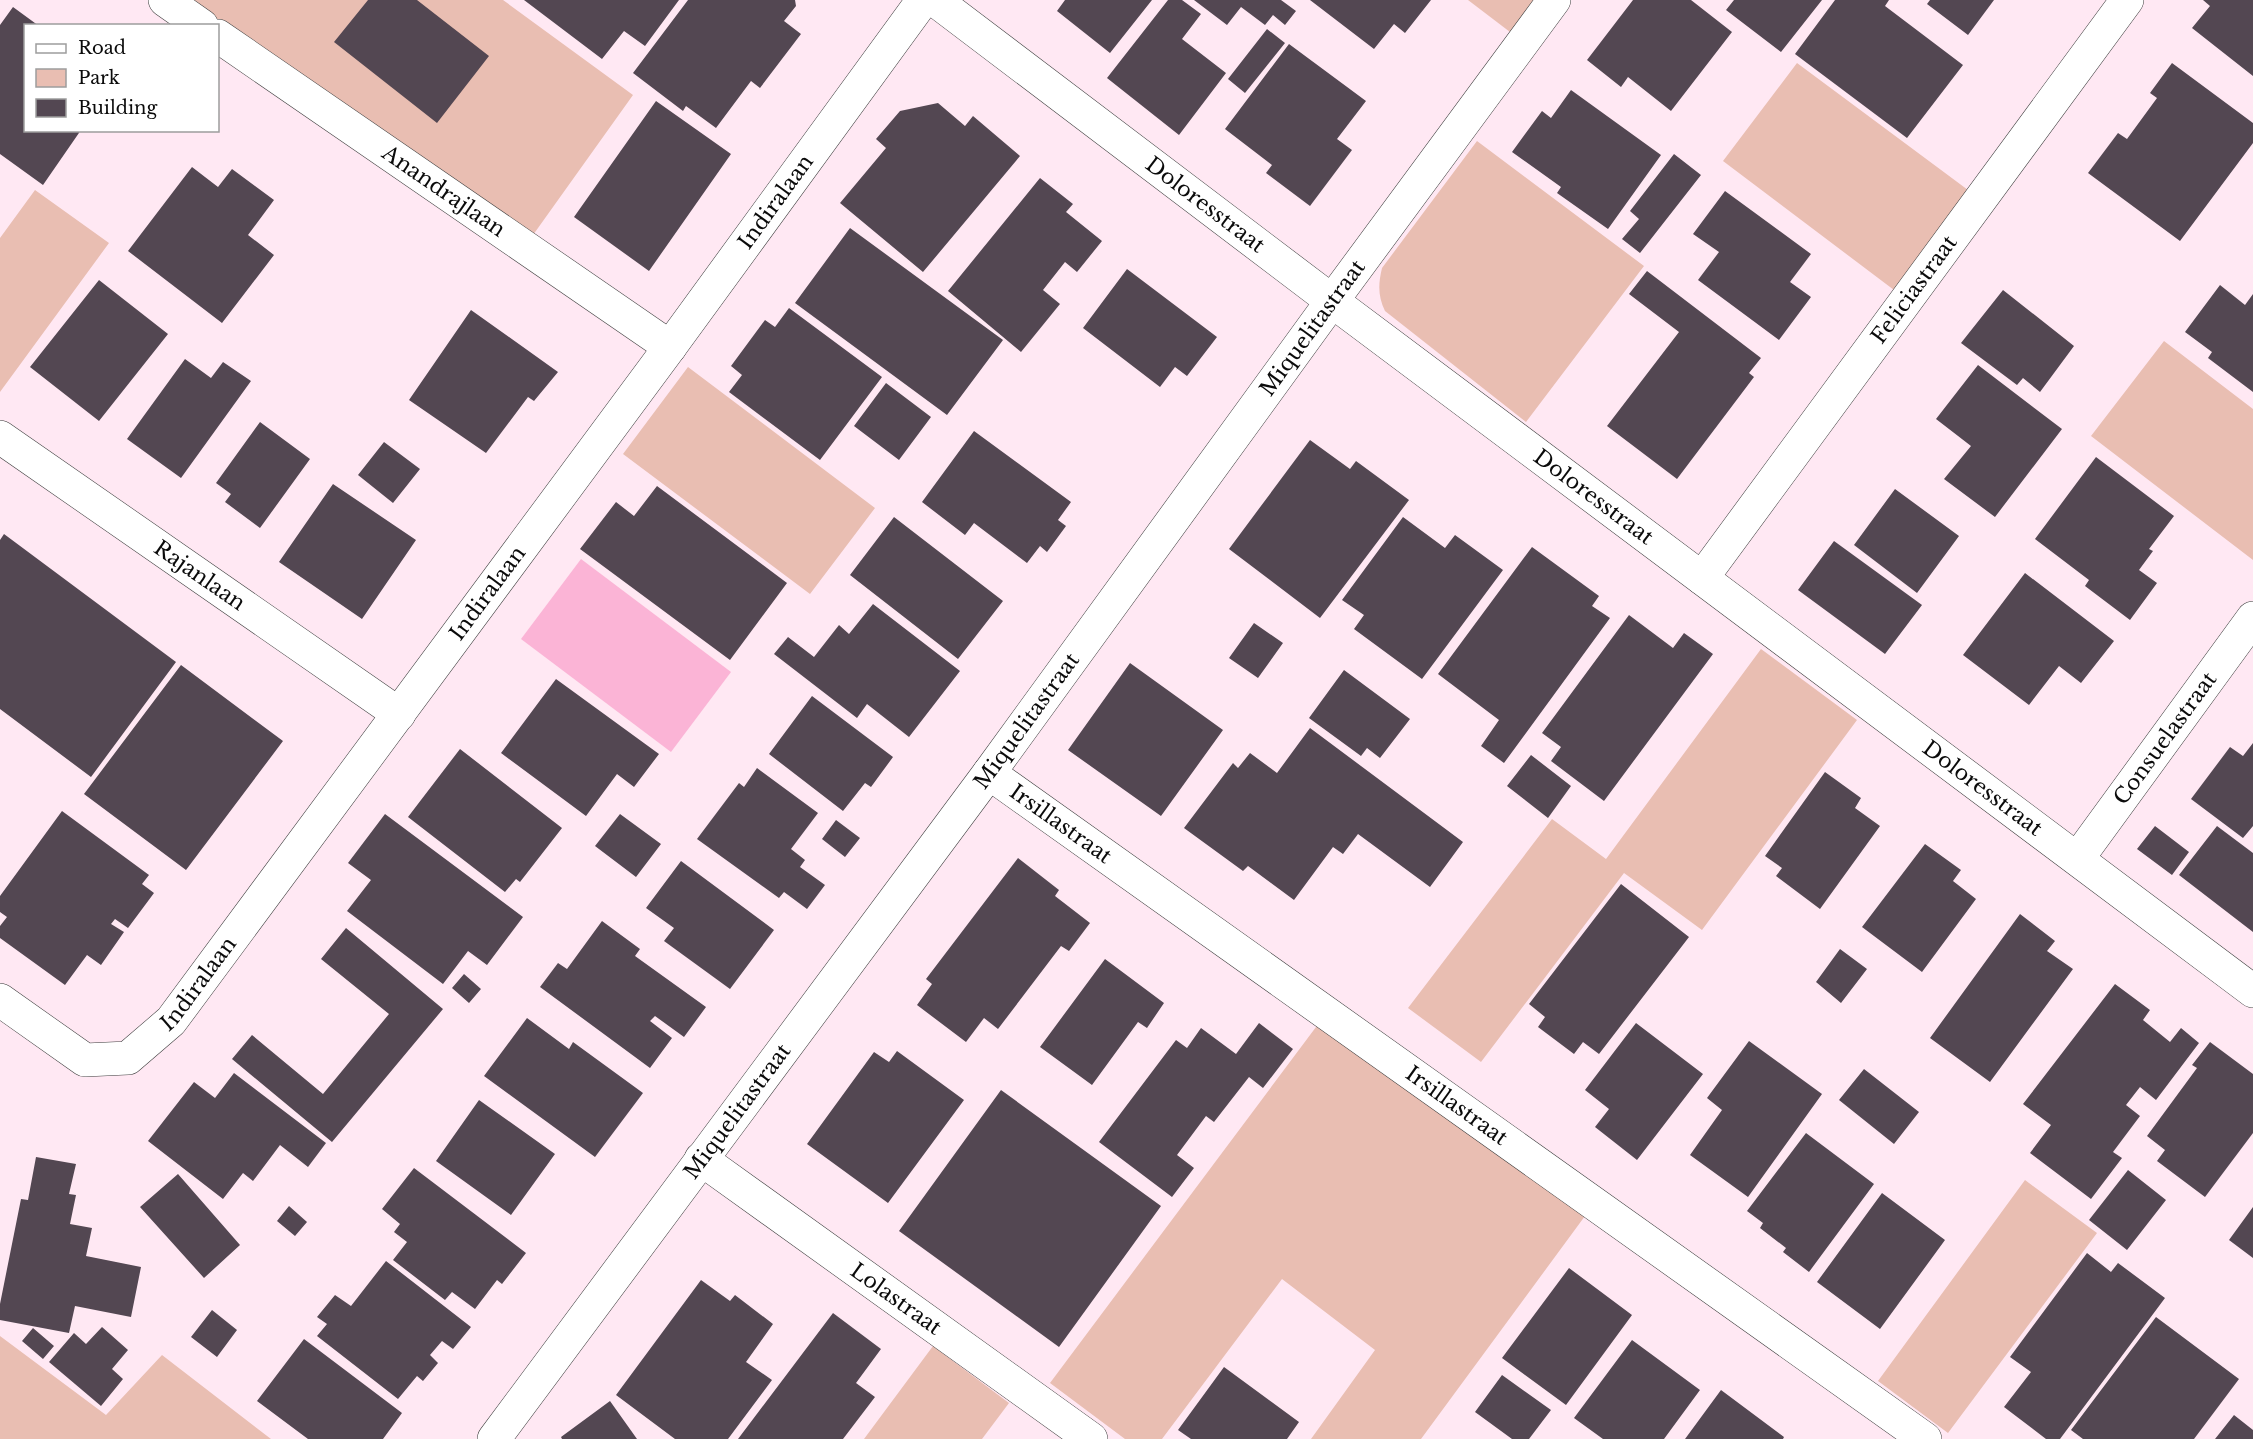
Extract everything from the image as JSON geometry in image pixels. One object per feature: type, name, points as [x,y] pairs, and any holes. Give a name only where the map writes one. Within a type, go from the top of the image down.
[{"type":"street","points":[[165,0],[199,24]]},
{"type":"street","name":"Indiralaan","points":[[0,1000],[85,1060],[128,1058],[171,1021],[670,347],[923,0]]},
{"type":"street","name":"Doloresstraat","points":[[935,0],[1332,301],[2253,991]]},
{"type":"street","name":"Miquelitastraat","points":[[494,1439],[989,773],[1554,0]]},
{"type":"street","name":"Feliciastraat","points":[[1702,578],[2127,0]]},
{"type":"street","name":"Anandrajlaan","points":[[219,37],[670,347]]},
{"type":"street","name":"Rajanlaan","points":[[0,437],[399,714]]},
{"type":"street","name":"Consuelastraat","points":[[2078,858],[2253,618]]},
{"type":"street","name":"Irsillastraat","points":[[989,773],[1925,1439]]},
{"type":"street","name":"Lolastraat","points":[[701,1159],[1091,1439]]},
{"type":"green space","points":[[160,0],[503,0],[633,95],[523,249],[219,40],[219,24],[195,24]]},
{"type":"green space","points":[[1468,0],[1534,0],[1510,32]]},
{"type":"green space","points":[[1797,63],[1968,190],[1894,290],[1723,161]]},
{"type":"green space","points":[[1477,141],[1644,266],[1526,422],[1385,311],[1380,295],[1382,268]]},
{"type":"green space","points":[[35,190],[109,243],[0,392],[0,238]]},
{"type":"green space","points":[[2164,341],[2253,409],[2253,560],[2091,436]]},
{"type":"green space","points":[[688,367],[875,508],[810,594],[623,454]]},
{"type":"green space","points":[[1761,649],[1857,720],[1702,930],[1624,873],[1481,1062],[1408,1008],[1552,819],[1606,859]]},
{"type":"green space","points":[[1319,1023],[1585,1216],[1421,1439],[1311,1439],[1375,1350],[1282,1279],[1162,1439],[1125,1439],[1050,1383]]},
{"type":"green space","points":[[2025,1180],[2097,1233],[1948,1433],[1878,1381]]},
{"type":"green space","points":[[0,1336],[106,1415],[162,1355],[271,1439],[0,1439]]},
{"type":"green space","points":[[933,1346],[1009,1403],[982,1439],[864,1439]]},
{"type":"sand","points":[[581,559],[731,672],[671,752],[521,639]]},
{"type":"building","points":[[368,0],[417,0],[489,56],[437,123],[334,42]]},
{"type":"building","points":[[524,0],[679,0],[645,46],[624,31],[602,59]]},
{"type":"building","points":[[688,0],[795,0],[796,6],[784,21],[801,34],[760,88],[751,81],[716,128],[686,106],[683,111],[633,73]]},
{"type":"building","points":[[1065,0],[1152,0],[1110,53],[1057,11]]},
{"type":"building","points":[[1168,0],[1182,0],[1201,14],[1182,39],[1226,73],[1179,135],[1107,78]]},
{"type":"building","points":[[1194,0],[1281,0],[1296,11],[1285,25],[1273,15],[1265,25],[1241,7],[1227,25]]},
{"type":"building","points":[[1310,0],[1431,0],[1405,33],[1394,24],[1374,49]]},
{"type":"building","points":[[1633,0],[1691,0],[1732,32],[1671,111],[1628,77],[1621,87],[1587,60]]},
{"type":"building","points":[[1734,0],[1822,0],[1781,52],[1726,10]]},
{"type":"building","points":[[1835,0],[1889,0],[1885,6],[1963,65],[1907,138],[1795,54]]},
{"type":"building","points":[[1930,0],[1994,0],[1968,35],[1927,4]]},
{"type":"building","points":[[2203,0],[2253,0],[2253,76],[2192,28],[2210,6]]},
{"type":"building","points":[[13,7],[36,24],[24,24],[24,132],[80,132],[43,185],[0,154],[0,25]]},
{"type":"building","points":[[1267,29],[1285,43],[1245,93],[1228,79]]},
{"type":"building","points":[[1289,44],[1366,101],[1337,139],[1352,150],[1310,206],[1266,173],[1272,165],[1225,129]]},
{"type":"building","points":[[2172,63],[2253,123],[2253,143],[2180,241],[2088,173],[2118,133],[2127,139],[2157,98],[2150,93]]},
{"type":"building","points":[[1571,90],[1661,155],[1608,229],[1557,193],[1561,187],[1512,152],[1542,111],[1551,118]]},
{"type":"building","points":[[656,101],[731,154],[649,271],[574,217]]},
{"type":"building","points":[[938,103],[965,126],[973,116],[1020,156],[923,272],[840,203],[886,148],[876,139],[900,111]]},
{"type":"building","points":[[1674,154],[1701,175],[1640,253],[1622,239],[1639,219],[1630,211]]},
{"type":"building","points":[[192,167],[218,187],[232,169],[274,200],[248,235],[274,255],[222,323],[128,251]]},
{"type":"building","points":[[1040,178],[1073,204],[1066,212],[1102,241],[1077,272],[1065,262],[1043,290],[1060,304],[1021,352],[948,291]]},
{"type":"building","points":[[1725,191],[1811,254],[1790,282],[1811,297],[1779,340],[1698,280],[1719,252],[1693,234]]},
{"type":"building","points":[[850,228],[1003,340],[947,415],[795,303]]},
{"type":"building","points":[[1127,269],[1217,337],[1187,376],[1175,367],[1160,387],[1083,328]]},
{"type":"building","points":[[1647,271],[1761,358],[1749,373],[1754,377],[1677,479],[1607,426],[1679,332],[1629,294]]},
{"type":"building","points":[[99,280],[168,334],[99,421],[30,367]]},
{"type":"building","points":[[2220,285],[2245,305],[2253,294],[2253,392],[2208,358],[2212,352],[2185,332]]},
{"type":"building","points":[[2003,290],[2074,346],[2040,392],[2023,378],[2017,385],[1961,343]]},
{"type":"building","points":[[789,308],[882,377],[820,460],[729,392],[742,375],[731,366],[765,320],[775,327]]},
{"type":"building","points":[[471,310],[558,372],[534,401],[528,397],[486,453],[409,400]]},
{"type":"building","points":[[185,359],[211,378],[223,362],[251,381],[181,478],[127,439]]},
{"type":"building","points":[[1978,365],[2062,429],[1995,517],[1944,479],[1971,446],[1936,419]]},
{"type":"building","points":[[886,383],[931,417],[899,460],[854,426]]},
{"type":"building","points":[[260,422],[310,459],[260,528],[225,502],[231,494],[216,483]]},
{"type":"building","points":[[974,431],[1071,502],[1058,520],[1066,526],[1047,552],[1040,546],[1027,563],[974,523],[965,535],[922,502]]},
{"type":"building","points":[[1310,440],[1350,469],[1356,461],[1409,500],[1320,618],[1229,549]]},
{"type":"building","points":[[384,442],[420,469],[393,503],[358,475]]},
{"type":"building","points":[[2096,457],[2174,516],[2149,549],[2153,551],[2139,570],[2157,583],[2130,620],[2085,586],[2089,580],[2035,539]]},
{"type":"building","points":[[333,484],[416,540],[362,619],[279,562]]},
{"type":"building","points":[[657,486],[787,583],[730,660],[580,549],[616,502],[634,516]]},
{"type":"building","points":[[1895,489],[1959,536],[1917,593],[1854,545]]},
{"type":"building","points":[[894,517],[1003,601],[958,659],[850,575]]},
{"type":"building","points":[[1403,517],[1445,548],[1455,535],[1503,570],[1422,679],[1354,629],[1364,615],[1342,600]]},
{"type":"building","points":[[4,534],[176,662],[91,777],[0,709],[0,540]]},
{"type":"building","points":[[1834,541],[1922,605],[1885,654],[1798,590]]},
{"type":"building","points":[[1532,547],[1599,596],[1592,606],[1610,618],[1504,763],[1481,746],[1499,720],[1438,674]]},
{"type":"building","points":[[2025,573],[2114,641],[2081,683],[2059,666],[2029,705],[1963,655]]},
{"type":"building","points":[[873,604],[960,671],[909,737],[867,704],[857,718],[774,654],[788,637],[814,657],[839,625],[849,634]]},
{"type":"building","points":[[1629,615],[1673,648],[1684,633],[1713,654],[1604,801],[1551,761],[1561,747],[1542,733]]},
{"type":"building","points":[[1254,623],[1283,643],[1258,678],[1229,658]]},
{"type":"building","points":[[1130,663],[1223,730],[1161,816],[1068,750]]},
{"type":"building","points":[[181,665],[283,741],[186,870],[84,794]]},
{"type":"building","points":[[1344,670],[1410,719],[1380,758],[1367,748],[1361,756],[1309,718]]},
{"type":"building","points":[[556,679],[659,754],[634,787],[617,774],[586,816],[501,753]]},
{"type":"building","points":[[812,696],[893,757],[871,787],[865,783],[843,811],[769,754]]},
{"type":"building","points":[[1310,728],[1463,842],[1430,887],[1358,834],[1343,854],[1333,847],[1294,900],[1248,866],[1243,871],[1184,828],[1233,763],[1238,768],[1250,753],[1277,773]]},
{"type":"building","points":[[2253,743],[2253,826],[2243,838],[2191,799],[2230,747],[2243,756]]},
{"type":"building","points":[[460,749],[562,828],[520,882],[516,879],[505,892],[408,817]]},
{"type":"building","points":[[1531,755],[1571,786],[1548,818],[1507,786]]},
{"type":"building","points":[[757,768],[818,813],[791,849],[805,860],[800,867],[825,885],[807,909],[784,892],[779,898],[697,839],[739,783],[744,787]]},
{"type":"building","points":[[1825,772],[1861,798],[1855,808],[1880,826],[1820,909],[1776,876],[1782,868],[1765,856]]},
{"type":"building","points":[[62,811],[149,875],[142,884],[154,893],[128,928],[115,919],[111,924],[124,932],[101,965],[87,955],[65,985],[0,938],[0,926],[7,917],[0,912],[0,896]]},
{"type":"building","points":[[385,814],[523,917],[487,965],[468,951],[443,984],[347,911],[371,880],[348,863]]},
{"type":"building","points":[[620,814],[661,844],[636,877],[595,846]]},
{"type":"building","points":[[836,820],[860,838],[845,857],[822,839]]},
{"type":"building","points":[[2155,826],[2189,852],[2172,875],[2137,849]]},
{"type":"building","points":[[2217,826],[2253,853],[2253,932],[2179,875]]},
{"type":"building","points":[[1925,844],[1961,870],[1953,881],[1976,899],[1922,972],[1862,927]]},
{"type":"building","points":[[1018,858],[1059,890],[1055,896],[1090,923],[1069,951],[1061,946],[998,1029],[984,1018],[966,1042],[917,1005],[932,984],[926,979]]},
{"type":"building","points":[[681,861],[774,930],[730,989],[664,941],[674,928],[646,908]]},
{"type":"building","points":[[1621,884],[1689,937],[1599,1054],[1583,1042],[1574,1054],[1538,1027],[1545,1017],[1529,1004]]},
{"type":"building","points":[[2020,914],[2055,941],[2047,951],[2073,969],[1990,1082],[1930,1038]]},
{"type":"building","points":[[602,921],[640,949],[635,956],[706,1007],[684,1037],[655,1016],[650,1021],[672,1038],[650,1068],[540,987],[558,963],[567,969]]},
{"type":"building","points":[[346,928],[443,1009],[332,1142],[232,1059],[252,1035],[323,1094],[389,1014],[321,959]]},
{"type":"building","points":[[1840,949],[1867,969],[1841,1003],[1816,982]]},
{"type":"building","points":[[1105,959],[1164,1003],[1147,1028],[1138,1022],[1092,1085],[1040,1047]]},
{"type":"building","points":[[464,974],[481,989],[469,1003],[452,988]]},
{"type":"building","points":[[2115,984],[2150,1010],[2143,1020],[2170,1042],[2181,1028],[2199,1043],[2156,1100],[2140,1087],[2126,1105],[2140,1116],[2113,1152],[2122,1158],[2091,1199],[2030,1153],[2051,1125],[2023,1104]]},
{"type":"building","points":[[527,1018],[569,1049],[573,1042],[643,1093],[595,1157],[484,1076]]},
{"type":"building","points":[[1259,1023],[1293,1049],[1263,1088],[1249,1077],[1214,1122],[1206,1116],[1177,1155],[1194,1168],[1172,1197],[1099,1142],[1176,1040],[1187,1048],[1201,1028],[1236,1054]]},
{"type":"building","points":[[1636,1023],[1703,1074],[1637,1160],[1595,1127],[1609,1109],[1585,1090]]},
{"type":"building","points":[[1749,1041],[1822,1094],[1748,1197],[1690,1155],[1722,1110],[1707,1098]]},
{"type":"building","points":[[2210,1042],[2253,1074],[2253,1133],[2205,1197],[2157,1161],[2165,1150],[2147,1136],[2197,1068],[2192,1065]]},
{"type":"building","points":[[897,1051],[964,1100],[888,1203],[807,1144],[874,1052],[889,1062]]},
{"type":"building","points":[[1864,1069],[1919,1112],[1894,1144],[1839,1100]]},
{"type":"building","points":[[234,1073],[326,1143],[308,1167],[280,1145],[253,1181],[243,1173],[223,1199],[148,1141],[194,1082],[215,1098]]},
{"type":"building","points":[[1001,1090],[1161,1206],[1059,1347],[899,1231]]},
{"type":"building","points":[[479,1100],[555,1154],[511,1215],[436,1161]]},
{"type":"building","points":[[1806,1133],[1874,1184],[1809,1272],[1783,1252],[1786,1248],[1760,1228],[1763,1223],[1747,1211]]},
{"type":"building","points":[[36,1157],[76,1164],[69,1194],[76,1195],[70,1224],[92,1228],[86,1256],[141,1267],[131,1317],[75,1306],[69,1333],[0,1320],[0,1304],[21,1199],[28,1200]]},
{"type":"building","points":[[414,1168],[526,1253],[502,1284],[497,1280],[475,1309],[452,1292],[445,1300],[393,1260],[407,1242],[394,1232],[400,1224],[382,1209]]},
{"type":"building","points":[[2128,1170],[2166,1200],[2127,1250],[2089,1220]]},
{"type":"building","points":[[178,1174],[240,1245],[204,1278],[140,1207]]},
{"type":"building","points":[[1882,1193],[1945,1240],[1880,1329],[1817,1282]]},
{"type":"building","points":[[289,1206],[307,1222],[295,1236],[277,1221]]},
{"type":"building","points":[[2253,1207],[2253,1258],[2229,1240]]},
{"type":"building","points":[[2087,1253],[2111,1272],[2118,1263],[2165,1298],[2060,1439],[2046,1439],[2004,1407],[2031,1372],[2010,1357]]},
{"type":"building","points":[[386,1261],[471,1327],[453,1349],[442,1341],[430,1355],[438,1363],[423,1381],[417,1376],[398,1399],[317,1336],[327,1324],[317,1317],[335,1295],[351,1306]]},
{"type":"building","points":[[1569,1268],[1632,1315],[1566,1405],[1502,1358]]},
{"type":"building","points":[[701,1280],[730,1301],[735,1295],[773,1324],[746,1362],[772,1380],[728,1439],[675,1439],[616,1395]]},
{"type":"building","points":[[212,1310],[237,1330],[217,1357],[191,1337]]},
{"type":"building","points":[[833,1313],[881,1349],[856,1383],[875,1397],[843,1439],[738,1439]]},
{"type":"building","points":[[2156,1317],[2239,1379],[2194,1439],[2083,1439],[2071,1430]]},
{"type":"building","points":[[102,1327],[128,1350],[112,1369],[123,1379],[101,1406],[49,1362],[74,1333],[86,1344]]},
{"type":"building","points":[[33,1328],[54,1346],[43,1359],[22,1341]]},
{"type":"building","points":[[304,1339],[402,1413],[383,1439],[308,1439],[257,1401]]},
{"type":"building","points":[[1632,1340],[1700,1390],[1664,1439],[1603,1439],[1574,1418]]},
{"type":"building","points":[[1224,1367],[1299,1422],[1287,1439],[1191,1439],[1178,1430]]},
{"type":"building","points":[[1502,1375],[1551,1410],[1529,1439],[1512,1439],[1475,1412]]},
{"type":"building","points":[[1721,1390],[1784,1437],[1783,1439],[1685,1439]]},
{"type":"building","points":[[610,1401],[637,1439],[562,1439],[561,1437]]},
{"type":"building","points":[[2234,1415],[2253,1430],[2253,1439],[2215,1439]]}]
